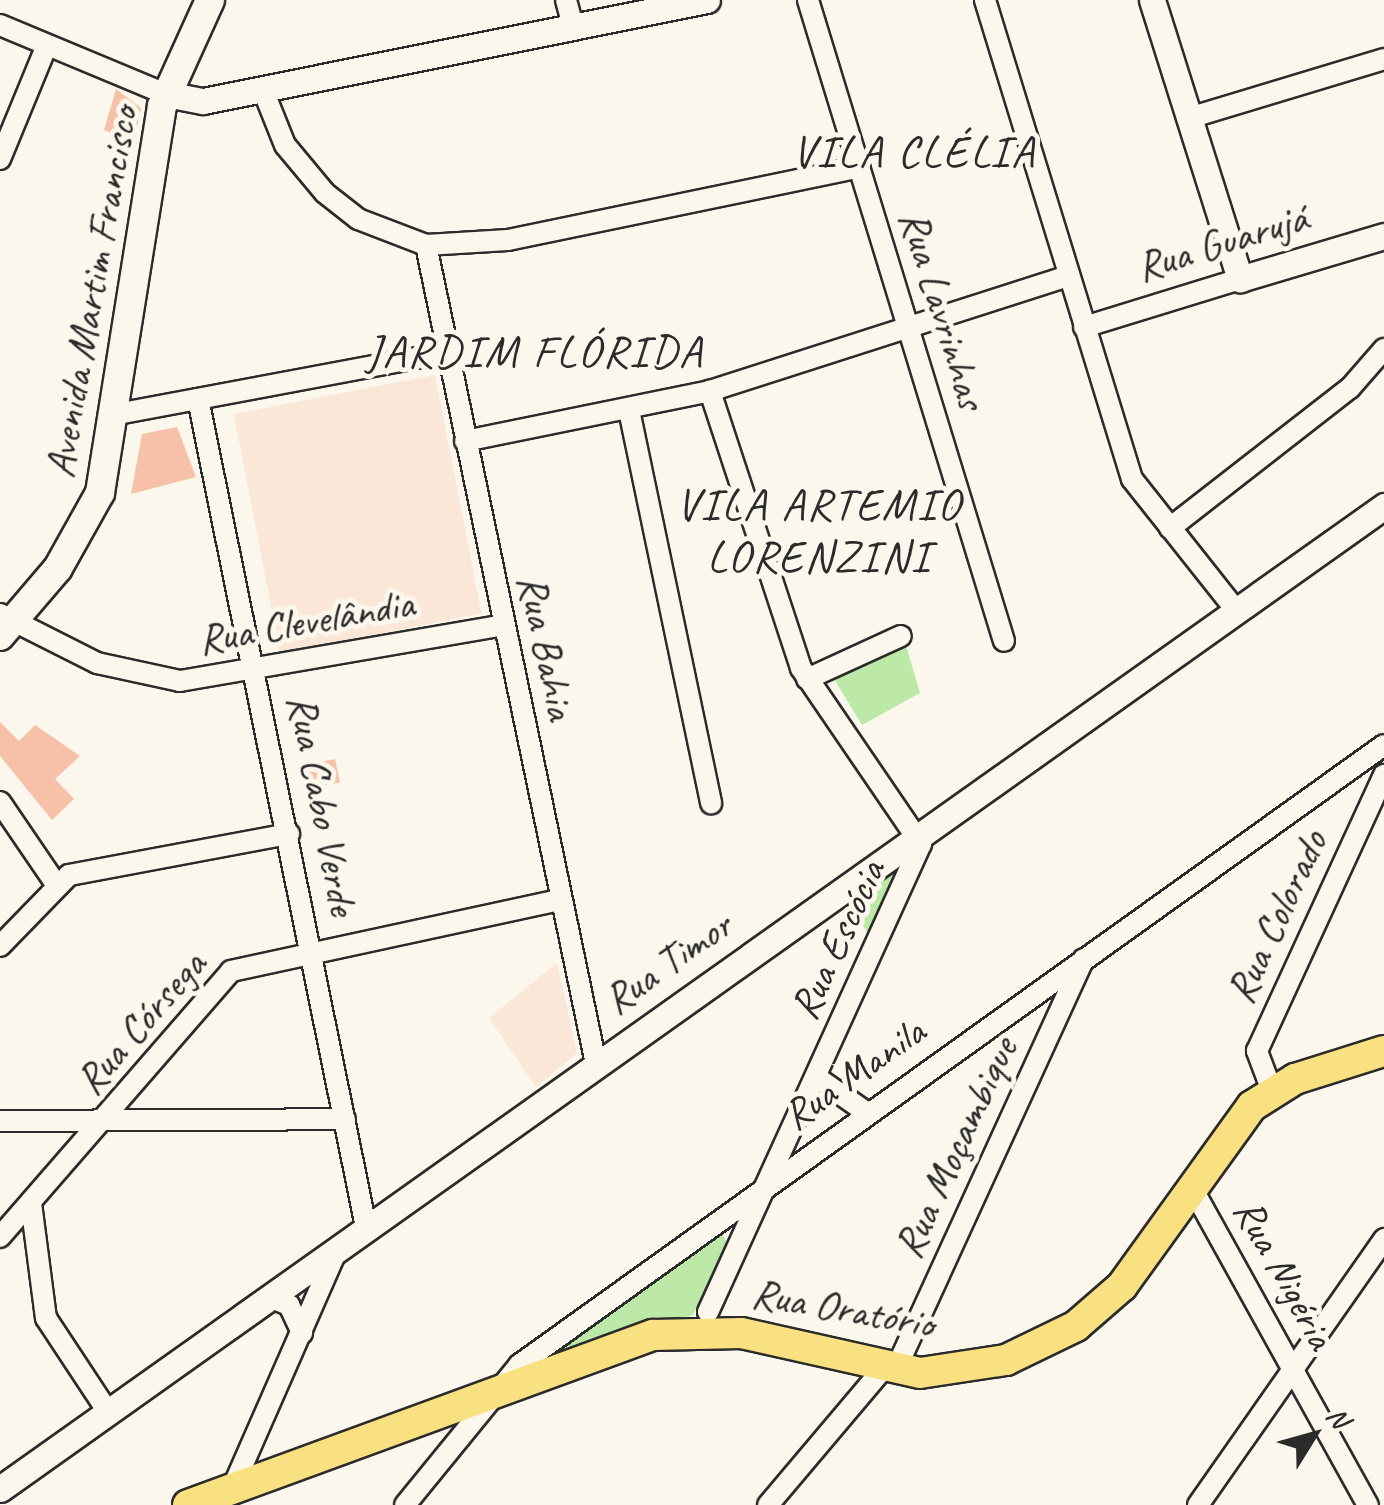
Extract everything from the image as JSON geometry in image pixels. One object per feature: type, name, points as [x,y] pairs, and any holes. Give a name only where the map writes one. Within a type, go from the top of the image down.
[{"type":"main road","name":"Avenida Martim Francisco","points":[[4,624],[89,521],[116,414],[166,94],[210,0]]},
{"type":"main road","name":"Rua Oratório","points":[[188,1505],[635,1341],[692,1330],[889,1370],[982,1366],[1060,1336],[1122,1286],[1238,1120],[1272,1091],[1384,1051]]},
{"type":"street","points":[[566,0],[573,27]]},
{"type":"street","points":[[0,26],[166,94],[195,102],[707,0]]},
{"type":"street","name":"Rua Lavrinhas","points":[[808,0],[1004,641]]},
{"type":"street","points":[[985,0],[1132,480],[1236,610]]},
{"type":"street","points":[[1152,0],[1240,280]]},
{"type":"street","points":[[0,160],[47,45]]},
{"type":"street","points":[[1189,118],[1384,59]]},
{"type":"street","points":[[262,90],[285,145],[325,193],[358,219],[426,245],[508,240],[859,167]]},
{"type":"street","name":"Rua Guarujá","points":[[1084,327],[1384,236]]},
{"type":"street","name":"Rua Bahia","points":[[426,245],[596,1064]]},
{"type":"street","points":[[465,441],[710,391],[1068,276]]},
{"type":"street","points":[[1170,528],[1350,388],[1384,349]]},
{"type":"street","points":[[116,414],[448,352]]},
{"type":"street","points":[[710,391],[808,679],[919,834]]},
{"type":"street","name":"Rua Cabo Verde","points":[[198,399],[258,674],[366,1228]]},
{"type":"street","points":[[629,410],[711,804]]},
{"type":"street","name":"Rua Timor","points":[[0,1489],[1384,506]]},
{"type":"street","name":"Rua Clevelândia","points":[[4,624],[128,674],[258,674],[503,625]]},
{"type":"street","points":[[808,679],[901,636]]},
{"type":"street","name":"Rua Manila","points":[[405,1505],[491,1395],[768,1182],[1384,745]]},
{"type":"street","name":"Rua Colorado","points":[[1272,1091],[1257,1051],[1384,775]]},
{"type":"street","points":[[0,802],[56,884]]},
{"type":"street","points":[[0,946],[56,884],[289,834]]},
{"type":"street","name":"Rua Escócia","points":[[708,1312],[918,855],[919,834]]},
{"type":"street","name":"Rua Córsega","points":[[0,1237],[106,1121],[222,977],[312,951],[559,900]]},
{"type":"street","name":"Rua Moçambique","points":[[768,1505],[889,1370],[1086,956]]},
{"type":"street","points":[[1020,1003],[1051,1032]]},
{"type":"street","name":"Rua Escócia","points":[[816,1077],[866,1112]]},
{"type":"street","points":[[0,1121],[345,1119]]},
{"type":"street","name":"Rua Nigéria","points":[[1191,1186],[1368,1505]]},
{"type":"street","points":[[31,1203],[46,1318],[108,1412]]},
{"type":"street","points":[[1198,1505],[1384,1239]]},
{"type":"street","points":[[232,1489],[338,1248]]},
{"type":"street","points":[[269,1297],[289,1306],[302,1333]]},
{"type":"shaded area","points":[[435,375],[481,614],[280,653],[234,414]]},
{"type":"shaded area","points":[[557,963],[577,1053],[536,1087],[489,1018]]},
{"type":"green space","points":[[906,645],[920,693],[862,725],[834,679]]},
{"type":"green space","points":[[899,868],[869,934],[843,900]]},
{"type":"green space","points":[[720,1232],[728,1244],[693,1315],[546,1358]]},
{"type":"building","points":[[116,89],[141,108],[134,143],[104,130]]},
{"type":"building","points":[[177,427],[196,477],[131,494],[142,434]]},
{"type":"building","points":[[0,722],[19,741],[35,725],[80,756],[55,779],[74,799],[52,820],[0,756]]},
{"type":"building","points":[[335,759],[340,782],[311,789],[306,765]]},
{"type":"district","name":"VILA CLÉLIA","points":[[914,152]]},
{"type":"district","name":"JARDIM FLÓRIDA","points":[[535,352]]},
{"type":"district","name":"VILA ARTEMIO LORENZINI","points":[[819,531]]}]
